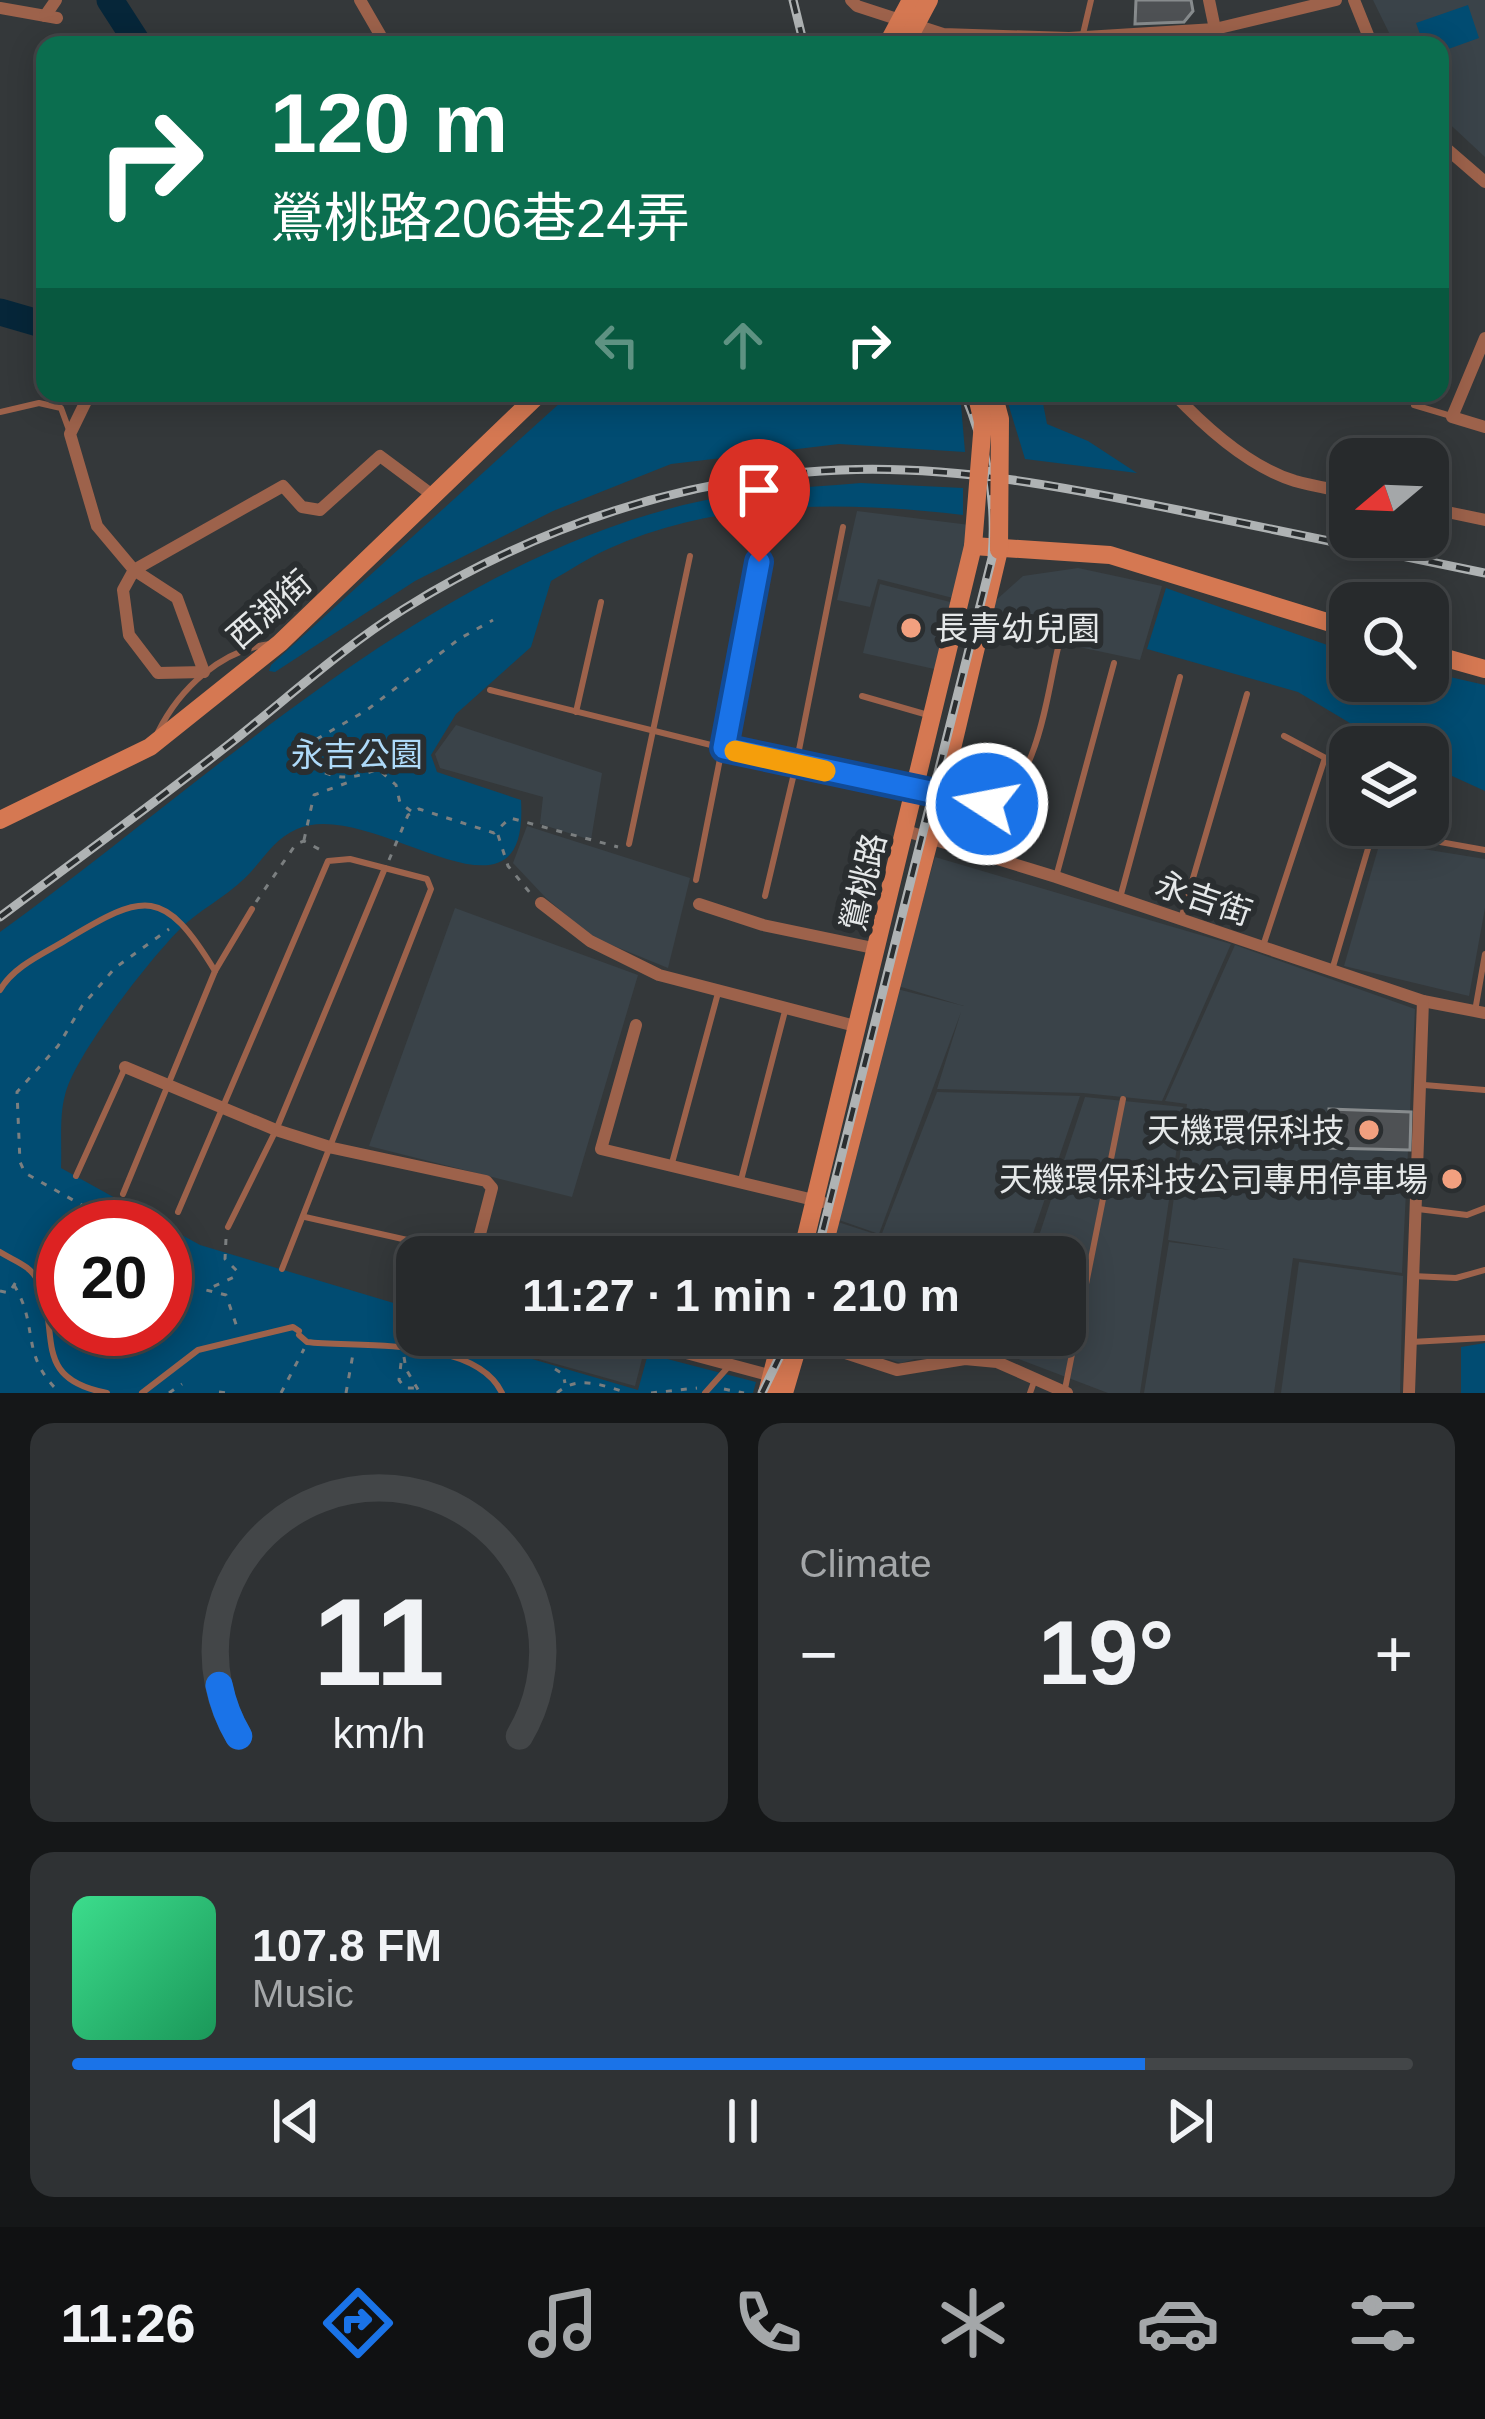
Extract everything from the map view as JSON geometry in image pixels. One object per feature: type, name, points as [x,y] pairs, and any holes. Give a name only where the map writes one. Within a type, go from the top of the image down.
[{"type":"main road","points":[[892,36],[911,0]]},
{"type":"main road","points":[[910,36],[929,0]]},
{"type":"main road","name":"西湖街","points":[[0,820],[150,747],[280,643],[531,402]]},
{"type":"main road","name":"鶯桃路","points":[[823,1236],[859,1027],[973,546],[982,422],[978,402]]},
{"type":"main road","name":"鶯桃路","points":[[810,1236],[825,1202],[941,795],[999,550],[1000,419],[995,402]]},
{"type":"main road","points":[[973,546],[1110,555],[1329,623]]},
{"type":"main road","points":[[1449,659],[1485,669]]},
{"type":"main road","points":[[776,1388],[787,1356]]},
{"type":"street","points":[[0,8],[51,17],[56,0]]},
{"type":"street","points":[[360,0],[381,36]]},
{"type":"street","points":[[851,0],[944,34],[984,36]]},
{"type":"street","points":[[1210,0],[1218,36]]},
{"type":"street","points":[[1138,36],[1215,29],[1336,0]]},
{"type":"street","points":[[1354,0],[1368,36]]},
{"type":"street","points":[[1449,151],[1485,182]]},
{"type":"street","points":[[1485,338],[1452,416],[1485,427]]},
{"type":"street","points":[[86,402],[70,434],[97,526],[134,570],[177,598],[204,672],[158,673],[129,634],[123,590],[134,570],[283,486],[302,507],[320,510],[380,456],[435,498]]},
{"type":"street","points":[[1182,402],[1242,453],[1290,480],[1329,488]]},
{"type":"street","points":[[1449,512],[1485,520]]},
{"type":"street","name":"永吉街","points":[[906,832],[1056,877],[1424,1001],[1480,1012]]},
{"type":"street","points":[[541,903],[590,941],[659,975],[859,1027]]},
{"type":"street","points":[[699,904],[763,925],[878,949]]},
{"type":"street","points":[[1409,1393],[1424,1001]]},
{"type":"street","points":[[636,1025],[602,1149],[825,1202]]},
{"type":"street","points":[[125,1067],[276,1130],[491,1184],[479,1236]]},
{"type":"street","points":[[697,1356],[730,1365],[776,1388]]},
{"type":"street","points":[[854,1356],[896,1370],[982,1359],[1032,1386],[1066,1392]]},
{"type":"lane","points":[[1084,36],[1090,0]]},
{"type":"lane","points":[[0,412],[39,403],[62,408],[70,434]]},
{"type":"lane","points":[[1414,405],[1452,416]]},
{"type":"lane","points":[[765,896],[843,527]]},
{"type":"lane","points":[[629,844],[690,556]]},
{"type":"lane","points":[[696,880],[759,562]]},
{"type":"lane","points":[[576,712],[601,602]]},
{"type":"lane","points":[[150,747],[168,711],[204,672],[251,646],[280,643]]},
{"type":"lane","points":[[490,690],[652,732],[987,804],[1012,790],[1028,767],[1058,648]]},
{"type":"lane","points":[[1056,877],[1114,663]]},
{"type":"lane","points":[[1120,898],[1180,677]]},
{"type":"lane","points":[[1181,919],[1247,694]]},
{"type":"lane","points":[[862,696],[934,717]]},
{"type":"lane","points":[[1284,736],[1329,760]]},
{"type":"lane","points":[[1263,946],[1325,758]]},
{"type":"lane","points":[[1449,843],[1485,850]]},
{"type":"lane","points":[[1332,970],[1369,846]]},
{"type":"lane","points":[[183,1200],[321,870],[334,859],[427,879],[431,889],[282,1269]]},
{"type":"lane","points":[[228,1227],[276,1130],[385,868]]},
{"type":"lane","points":[[0,990],[22,966],[110,912],[137,902],[153,905],[181,922],[215,970]]},
{"type":"lane","points":[[123,1193],[215,970],[252,909]]},
{"type":"lane","points":[[1480,1012],[1485,954]]},
{"type":"lane","points":[[671,1166],[718,993]]},
{"type":"lane","points":[[740,1184],[785,1011]]},
{"type":"lane","points":[[76,1176],[125,1067]]},
{"type":"lane","points":[[1420,1085],[1485,1090]]},
{"type":"lane","points":[[1066,1392],[1123,1099]]},
{"type":"lane","points":[[1278,1175],[1416,1181]]},
{"type":"lane","points":[[1414,1208],[1467,1215],[1485,1208]]},
{"type":"lane","points":[[305,1217],[396,1238]]},
{"type":"lane","points":[[0,1252],[27,1266],[37,1278],[51,1355],[60,1372],[106,1393]]},
{"type":"lane","points":[[1412,1276],[1456,1278],[1485,1270]]},
{"type":"lane","points":[[142,1393],[198,1350],[293,1327],[302,1336],[396,1345]]},
{"type":"lane","points":[[1411,1342],[1485,1338]]},
{"type":"lane","points":[[450,1356],[488,1375],[502,1393]]},
{"type":"lane","points":[[705,1393],[730,1365]]},
{"type":"path","points":[[354,780],[341,779],[291,754],[367,710],[459,639],[493,620]]},
{"type":"path","points":[[304,842],[314,795],[378,770],[396,785],[400,803],[411,811]]},
{"type":"path","points":[[385,868],[411,811],[418,809],[498,833]]},
{"type":"path","points":[[498,833],[510,818],[624,849],[629,844]]},
{"type":"path","points":[[498,833],[508,866],[541,903]]},
{"type":"path","points":[[252,909],[296,844],[304,842],[334,859]]},
{"type":"path","points":[[123,1193],[112,1214],[103,1217],[25,1173],[20,1162],[17,1093],[115,968],[181,922]]},
{"type":"path","points":[[228,1227],[225,1259],[236,1271],[230,1282],[206,1290],[226,1295],[241,1337]]},
{"type":"path","points":[[0,1291],[7,1294],[27,1266]]},
{"type":"path","points":[[14,1285],[30,1320],[32,1356],[60,1393]]},
{"type":"path","points":[[280,1393],[302,1336]]},
{"type":"path","points":[[346,1393],[358,1342]]},
{"type":"path","points":[[405,1356],[399,1380],[408,1389],[418,1390]]},
{"type":"path","points":[[404,1361],[418,1390]]},
{"type":"path","points":[[555,1369],[563,1374],[561,1390],[590,1382],[628,1393]]},
{"type":"path","points":[[169,1393],[182,1384]]},
{"type":"shaded area","points":[[1373,0],[1485,0],[1485,157],[1449,123],[1449,36],[1391,36]]},
{"type":"shaded area","points":[[857,511],[970,525],[957,599],[878,579],[870,607],[837,600]]},
{"type":"shaded area","points":[[1078,568],[1162,586],[1140,660],[990,628],[995,601],[1023,576]]},
{"type":"shaded area","name":"長青幼兒園","points":[[880,584],[958,604],[943,671],[863,653]]},
{"type":"shaded area","points":[[456,725],[602,773],[591,840],[540,824],[543,797],[440,768],[435,754]]},
{"type":"shaded area","points":[[527,826],[690,878],[668,968],[592,937],[546,898],[513,863]]},
{"type":"shaded area","points":[[1379,846],[1485,859],[1485,908],[1469,996],[1344,966]]},
{"type":"shaded area","points":[[935,857],[1231,944],[1162,1101],[1083,1093],[937,1089],[961,1012],[879,1234],[839,1220],[897,989],[964,1006],[898,986]]},
{"type":"shaded area","points":[[455,908],[638,975],[572,1197],[369,1146]]},
{"type":"shaded area","points":[[1235,945],[1415,1009],[1402,1273],[1293,1258],[1274,1393],[1144,1393],[1169,1242],[1231,1250],[1168,1240],[1187,1104],[1165,1101]]},
{"type":"shaded area","points":[[937,1092],[1080,1096],[1032,1236],[881,1236]]},
{"type":"shaded area","points":[[1085,1097],[1183,1107],[1140,1393],[1108,1393],[1011,1356],[1086,1356],[1086,1236],[1039,1236]]},
{"type":"shaded area","points":[[838,1222],[881,1236],[834,1236]]},
{"type":"shaded area","points":[[1299,1262],[1403,1276],[1400,1393],[1281,1393]]},
{"type":"shaded area","points":[[528,1356],[643,1356],[635,1386]]},
{"type":"shaded area","points":[[878,1356],[926,1356],[901,1363]]},
{"type":"green space","points":[[1468,5],[1479,38],[1449,49],[1449,36],[1421,36],[1416,23]]},
{"type":"green space","points":[[561,402],[961,402],[965,452],[839,444],[671,464],[553,511],[415,581],[275,672],[269,671]]},
{"type":"green space","points":[[1008,402],[1043,402],[1047,424],[1088,441],[1137,473],[1025,459]]},
{"type":"green space","name":"永吉公園","points":[[861,483],[963,488],[963,515],[828,506],[738,513],[650,533],[551,581],[531,647],[456,714],[431,755],[437,772],[521,800],[517,842],[500,862],[474,865],[329,824],[297,829],[274,845],[236,886],[179,930],[114,1009],[65,1095],[61,1168],[119,1200],[36,1200],[36,1356],[192,1356],[192,1241],[396,1304],[396,1356],[522,1356],[638,1390],[647,1356],[656,1356],[756,1382],[753,1393],[0,1393],[0,932],[237,749],[402,632],[489,582],[578,540],[672,508],[742,494]]},
{"type":"green space","points":[[1166,588],[1329,646],[1329,702],[1449,702],[1449,677],[1485,685],[1485,791],[1449,775],[1449,726],[1355,726],[1298,692],[1147,649]]},
{"type":"green space","points":[[1485,1343],[1485,1393],[1461,1393],[1461,1347]]},
{"type":"building","points":[[1136,0],[1191,0],[1193,11],[1184,22],[1135,24]]},
{"type":"building","name":"天機環保科技","points":[[1329,1109],[1411,1112],[1410,1150],[1328,1148]]},
{"type":"waterway","points":[[110,0],[133,36]]},
{"type":"waterway","points":[[0,312],[36,322]]},
{"type":"railway","points":[[793,0],[802,36]]},
{"type":"railway","points":[[821,1236],[992,558],[989,474],[967,402]]},
{"type":"railway","points":[[0,917],[404,609],[559,531],[670,495],[783,474],[841,470],[970,475],[1098,494],[1485,573]]},
{"type":"railway","points":[[762,1393],[780,1356]]},
{"type":"slow traffic","points":[[735,751],[825,771]]},
{"type":"place","name":"長青幼兒園","points":[[911,628]]},
{"type":"place","name":"天機環保科技","points":[[1369,1130]]},
{"type":"place","name":"天機環保科技公司專用停車場","points":[[1452,1179]]},
{"type":"route","points":[[759,562],[724,748],[987,804]]}]
